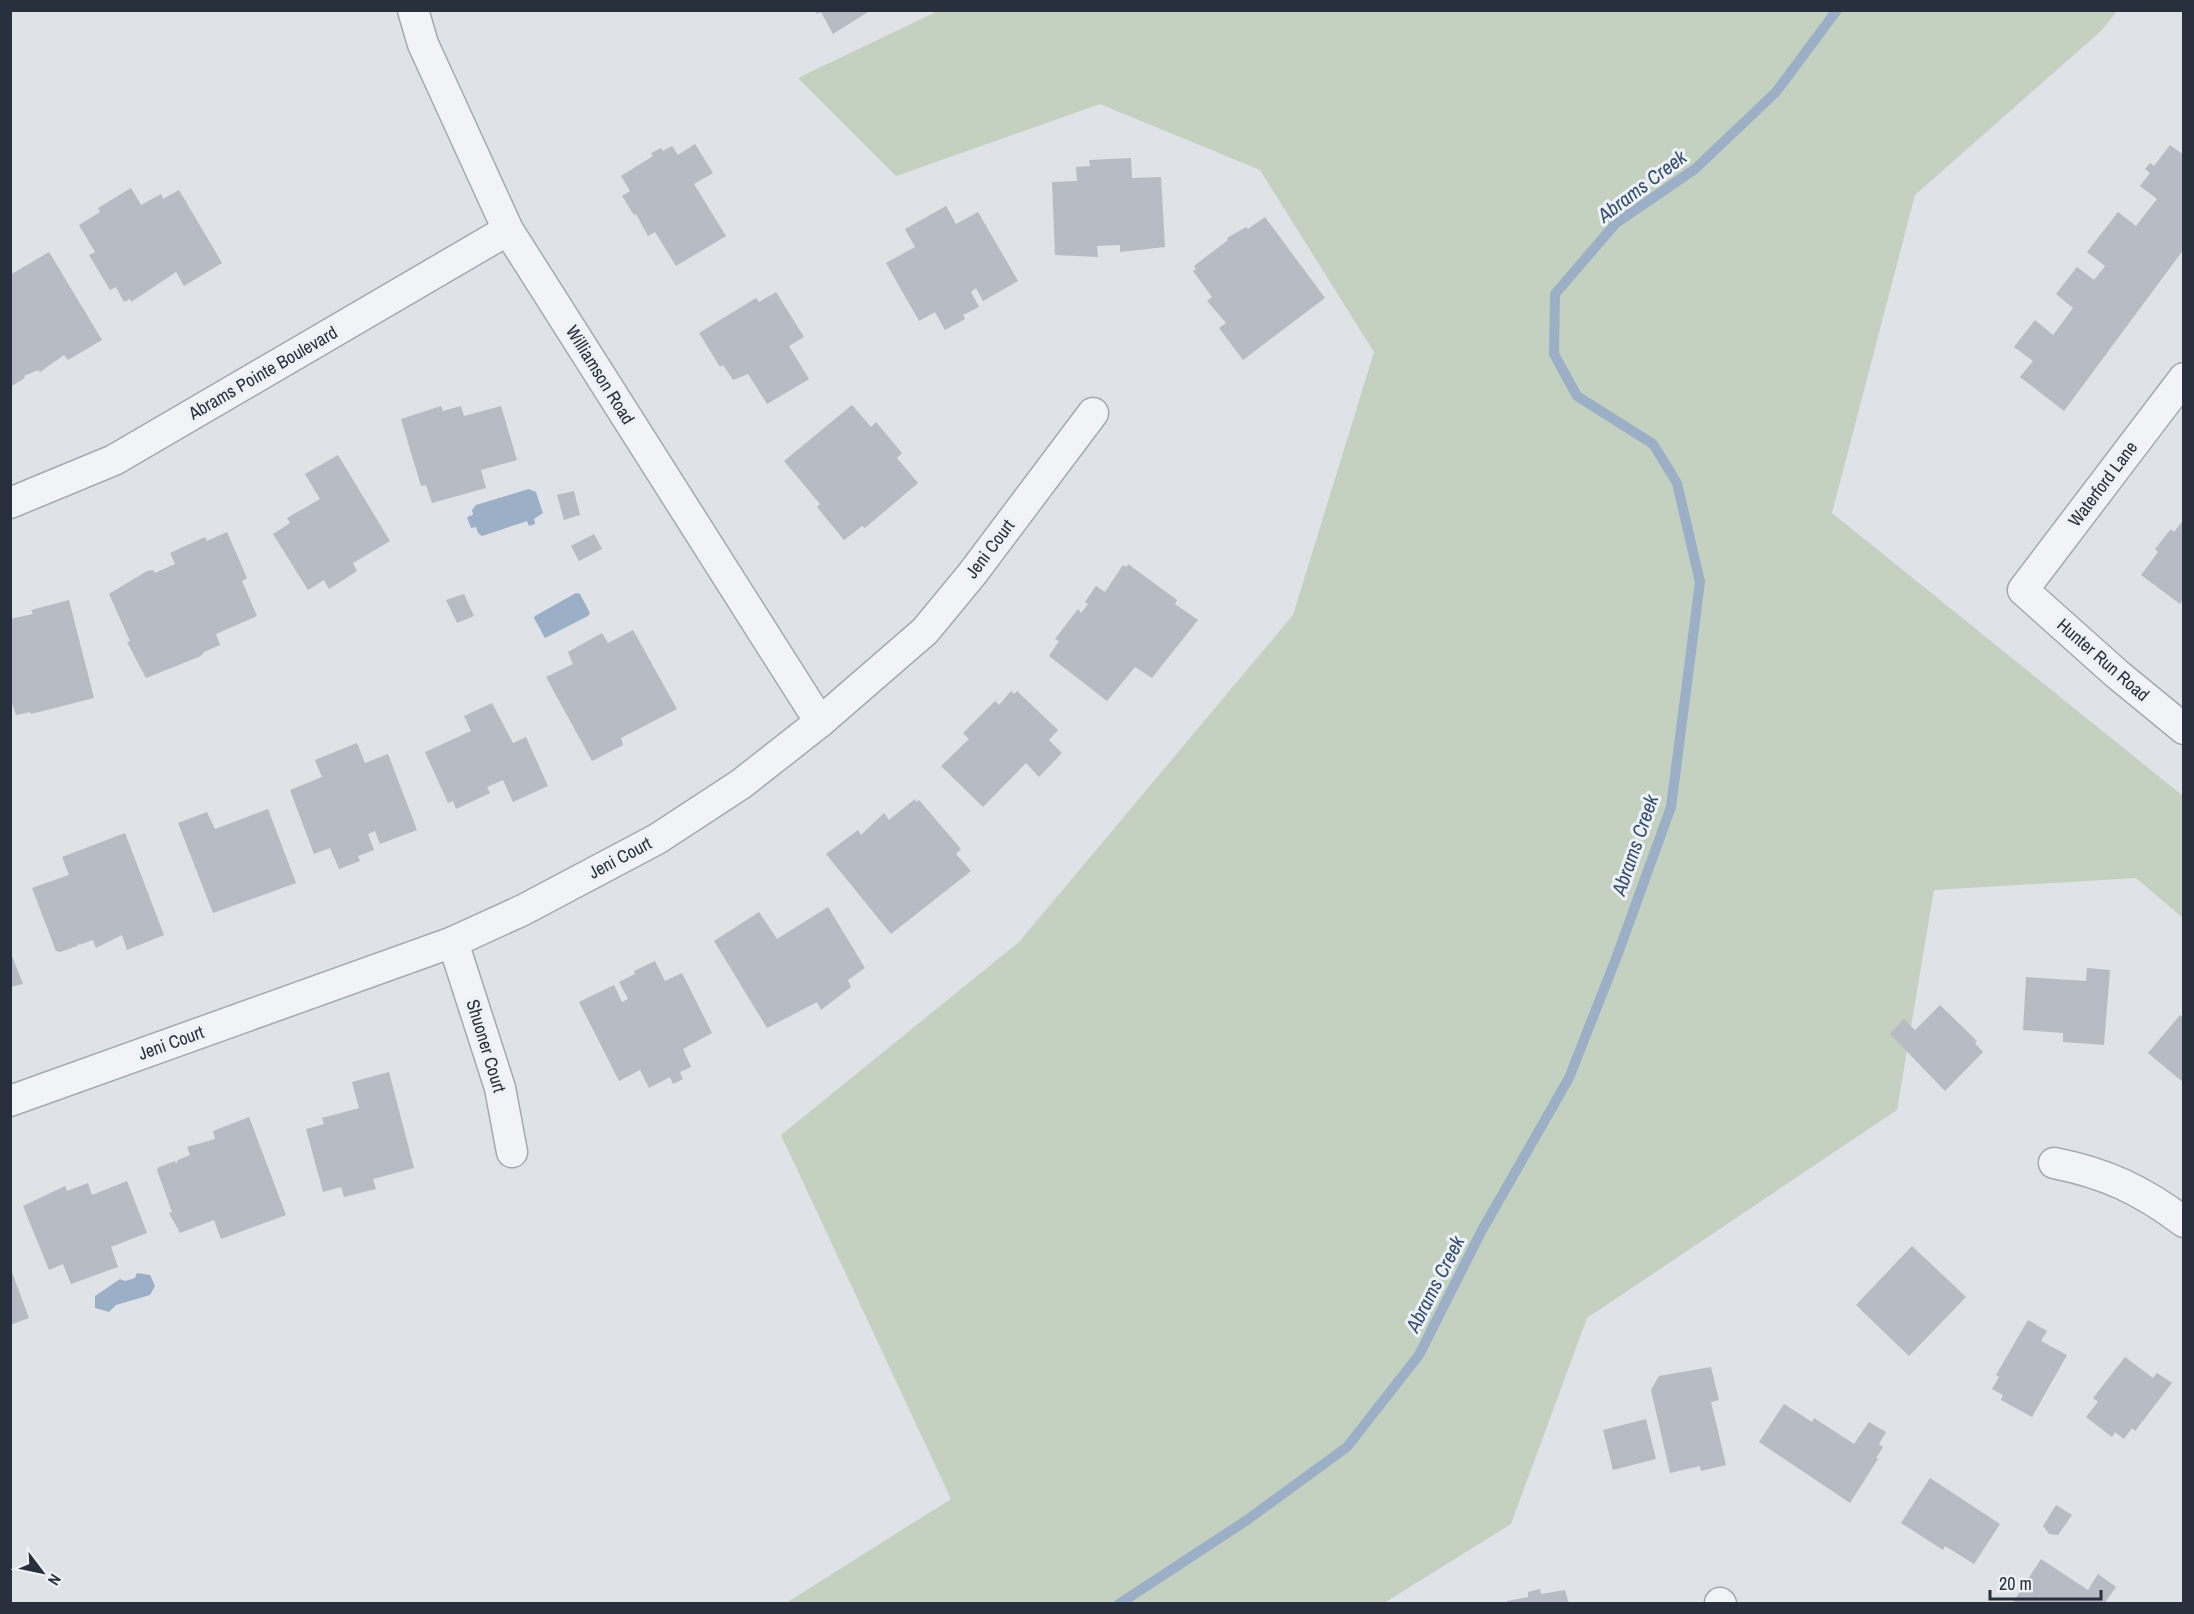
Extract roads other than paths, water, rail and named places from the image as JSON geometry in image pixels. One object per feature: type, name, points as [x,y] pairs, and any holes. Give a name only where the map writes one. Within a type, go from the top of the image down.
[{"type":"street","name":"Williamson Road","points":[[413,10],[423,44],[508,230],[820,722]]},
{"type":"street","name":"Abrams Pointe Boulevard","points":[[10,503],[114,460],[508,230]]},
{"type":"street","name":"Waterford Lane","points":[[2023,590],[2184,378]]},
{"type":"street","name":"Jeni Court","points":[[10,1101],[453,942],[523,910],[657,839],[741,784],[820,722],[925,631],[972,574],[1093,413]]},
{"type":"street","name":"Hunter Run Road","points":[[2023,590],[2117,674],[2184,729]]},
{"type":"street","name":"Shuoner Court","points":[[453,942],[500,1088],[512,1152]]},
{"type":"street","points":[[2054,1163],[2088,1170],[2130,1186],[2184,1222]]},
{"type":"water","points":[[529,489],[536,492],[543,513],[534,519],[535,524],[529,526],[527,521],[482,536],[476,527],[471,528],[467,517],[473,515],[472,510],[476,505]]},
{"type":"water","points":[[576,593],[580,594],[590,613],[588,616],[545,638],[535,616]]},
{"type":"water","points":[[137,1273],[150,1275],[155,1286],[150,1295],[116,1305],[109,1312],[95,1308],[95,1296],[120,1279],[125,1281],[135,1278]]},
{"type":"waterway","name":"Abrams Creek","points":[[1119,1604],[1247,1520],[1347,1447],[1419,1355],[1481,1232],[1569,1078],[1617,956],[1671,807],[1700,582],[1677,483],[1653,444],[1577,396],[1554,354],[1555,294],[1616,223],[1695,169],[1776,92],[1837,10]]}]
